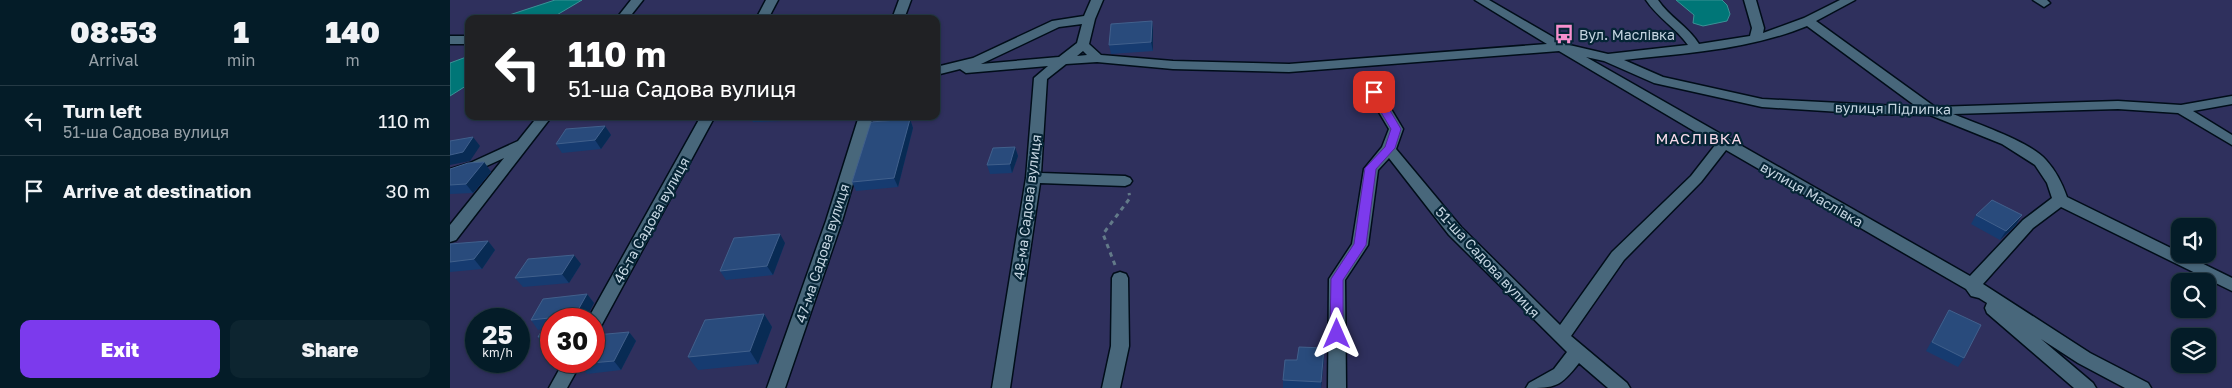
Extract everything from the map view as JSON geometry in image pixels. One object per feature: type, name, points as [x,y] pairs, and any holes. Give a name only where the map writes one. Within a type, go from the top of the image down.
[{"type":"street","points":[[625,15],[636,0]]},
{"type":"street","points":[[764,15],[772,0]]},
{"type":"street","points":[[899,15],[905,0]]},
{"type":"street","points":[[1095,0],[1083,45],[1097,58]]},
{"type":"street","name":"вулиця Маслівка","points":[[1481,0],[1724,143],[1972,285],[2084,358],[2142,388]]},
{"type":"street","points":[[1652,0],[1657,9],[1688,34],[1695,47]]},
{"type":"street","points":[[1750,0],[1758,28],[1756,39]]},
{"type":"street","points":[[1608,58],[1737,43],[1773,35],[1808,22],[1849,0]]},
{"type":"street","points":[[940,71],[977,61],[1056,24],[1089,19]]},
{"type":"street","points":[[1808,22],[1932,110],[1960,124],[2007,141],[2040,162],[2054,182],[2060,200],[2232,285]]},
{"type":"street","points":[[450,40],[465,40]]},
{"type":"street","name":"48-ма Садова вулиця","points":[[1001,388],[1033,178],[1041,78],[1083,45]]},
{"type":"street","points":[[940,72],[1097,58],[1173,65],[1289,68],[1562,47]]},
{"type":"street","name":"вулиця Підлипка","points":[[1562,47],[1608,58],[1658,80],[1762,103],[1872,110],[2118,105],[2181,109],[2232,100]]},
{"type":"street","points":[[1337,388],[1337,279],[1360,245],[1371,168],[1390,148],[1396,129],[1374,92]]},
{"type":"street","points":[[2181,109],[2232,141]]},
{"type":"street","points":[[450,236],[542,120]]},
{"type":"street","name":"46-та Садова вулиця","points":[[602,308],[706,120]]},
{"type":"street","name":"47-ма Садова вулиця","points":[[776,388],[834,221],[865,120]]},
{"type":"street","points":[[450,174],[492,158],[525,142]]},
{"type":"street","points":[[1561,338],[1618,256],[1696,179],[1724,143]]},
{"type":"street","name":"51-ша Садова вулиця","points":[[1390,148],[1455,231],[1561,338],[1622,388]]},
{"type":"street","points":[[1033,178],[1125,181]]},
{"type":"street","points":[[2060,200],[2028,224],[1972,285],[2002,316],[2088,388]]},
{"type":"street","points":[[1111,388],[1120,346],[1120,278]]},
{"type":"street","points":[[1535,388],[1560,374],[1578,352]]},
{"type":"street","points":[[558,388],[566,373]]},
{"type":"street","points":[[2095,388],[2094,383],[2099,375],[2114,373]]},
{"type":"path","points":[[1120,278],[1103,234],[1130,198],[1125,181]]},
{"type":"shaded area","points":[[450,0],[2232,0],[2232,388],[450,388]]},
{"type":"shaded area","points":[[555,0],[582,0],[557,15],[509,15]]},
{"type":"shaded area","points":[[1676,0],[1722,0],[1727,5],[1730,14],[1727,21],[1703,26],[1693,23],[1694,15]]},
{"type":"shaded area","points":[[465,57],[465,87],[450,96],[450,63]]},
{"type":"building","points":[[1152,21],[1151,42],[1109,45],[1111,24]]},
{"type":"building","points":[[910,120],[894,178],[852,182],[871,122]]},
{"type":"building","points":[[605,126],[595,140],[556,144],[566,129]]},
{"type":"building","points":[[473,137],[463,152],[450,155],[450,141]]},
{"type":"building","points":[[1015,147],[1010,164],[987,165],[993,148]]},
{"type":"building","points":[[484,162],[466,184],[450,185],[450,169],[468,163]]},
{"type":"building","points":[[1992,200],[2022,215],[2006,231],[1976,215]]},
{"type":"building","points":[[780,234],[767,266],[720,271],[734,238]]},
{"type":"building","points":[[488,241],[474,259],[450,262],[450,244]]},
{"type":"building","points":[[574,255],[562,274],[515,278],[528,259]]},
{"type":"building","points":[[587,294],[579,308],[540,308],[540,319],[531,320],[543,299]]},
{"type":"building","points":[[1949,310],[1981,325],[1964,358],[1932,342]]},
{"type":"building","points":[[764,314],[750,351],[688,357],[705,320]]},
{"type":"building","points":[[629,332],[614,361],[605,362],[605,334]]},
{"type":"building","points":[[1299,347],[1324,348],[1321,382],[1283,380],[1285,360],[1297,360]]},
{"type":"place","name":"Вул. Маслівка","points":[[1564,34]]},
{"type":"district","name":"МАСЛІВКА","points":[[1699,138]]},
{"type":"route","points":[[1337,334],[1337,279],[1360,245],[1371,168],[1390,148],[1396,129],[1374,92]]}]
